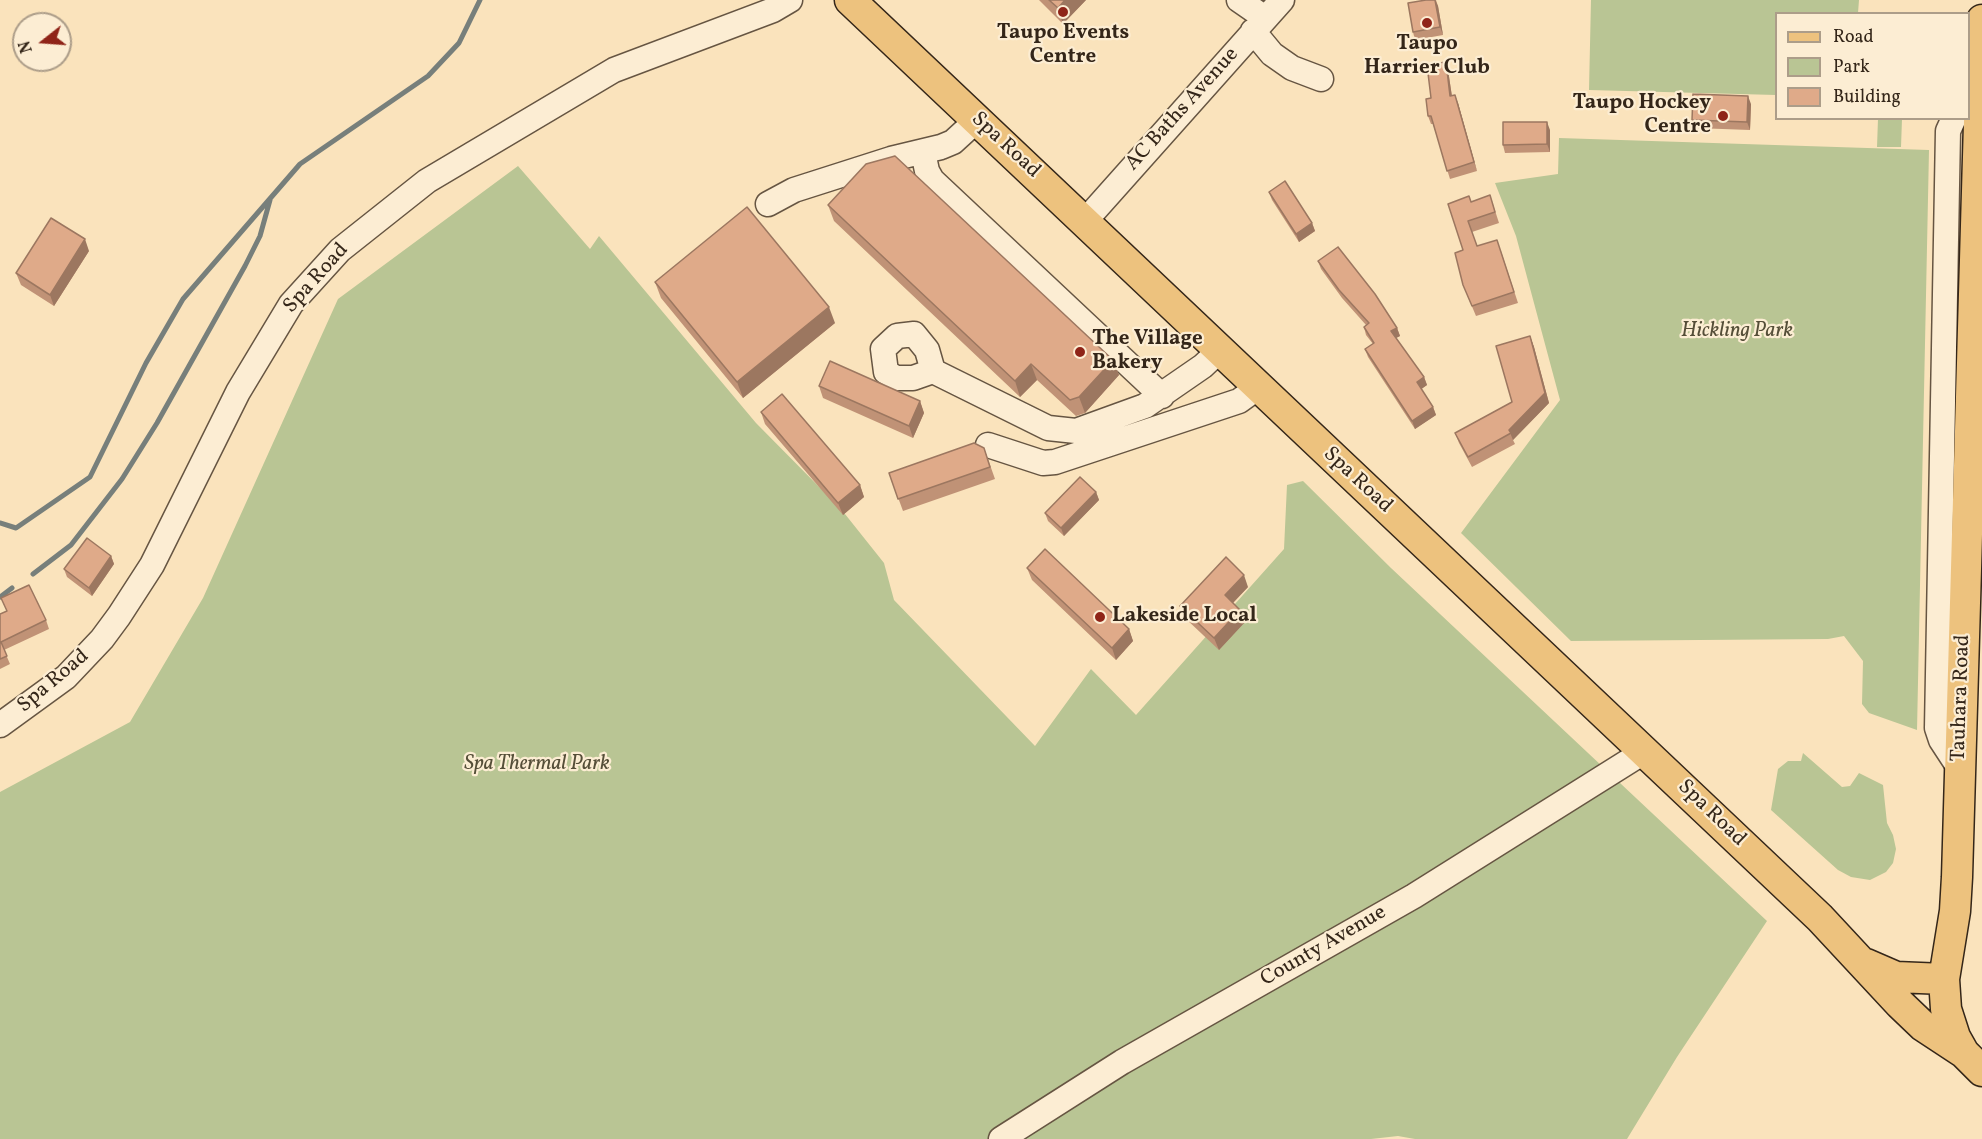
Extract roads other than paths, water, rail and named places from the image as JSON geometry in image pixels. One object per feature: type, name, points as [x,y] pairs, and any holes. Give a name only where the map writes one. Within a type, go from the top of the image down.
[{"type":"main road","name":"Spa Road","points":[[850,0],[1085,221],[1257,388],[1820,918],[1923,1026],[1973,1062]]},
{"type":"main road","name":"Tauhara Road","points":[[1944,980],[1955,911],[1960,769],[1973,632],[1978,274],[1974,101],[1982,20]]},
{"type":"main road","name":"Spa Road","points":[[1863,963],[1896,977],[1944,980],[1946,1009],[1955,1037],[1973,1062]]},
{"type":"street","name":"Spa Road","points":[[0,725],[66,677],[102,639],[119,616],[152,564],[238,392],[279,323],[291,304],[340,250],[427,180],[614,70],[773,10],[790,0]]},
{"type":"street","points":[[1239,0],[1259,24],[1272,54],[1292,68],[1321,79]]},
{"type":"street","name":"AC Baths Avenue","points":[[1085,221],[1282,0]]},
{"type":"street","points":[[768,204],[794,190],[953,142],[977,120]]},
{"type":"street","points":[[1953,120],[1948,131],[1938,728],[1941,740],[1960,769]]},
{"type":"street","points":[[923,152],[927,171],[932,180],[1162,396]]},
{"type":"street","points":[[933,371],[1048,428],[1076,431],[1145,406],[1162,396],[1220,350]]},
{"type":"street","points":[[988,446],[1043,464],[1055,462],[1239,401],[1257,388]]},
{"type":"street","name":"County Avenue","points":[[1001,1139],[1122,1062],[1414,896],[1634,758],[1642,748]]},
{"type":"waterway","points":[[0,523],[16,528],[90,477],[146,363],[183,299],[300,164],[428,76],[459,43],[480,0]]},
{"type":"waterway","points":[[33,574],[71,545],[122,479],[157,423],[245,266],[260,236],[270,200]]},
{"type":"waterway","points":[[0,597],[12,588]]},
{"type":"place","name":"Taupo Events Centre","points":[[1063,12]]},
{"type":"place","name":"Taupo Harrier Club","points":[[1427,23]]},
{"type":"place","name":"Taupo Hockey Centre","points":[[1723,116]]},
{"type":"place","name":"The Village Bakery","points":[[1080,352]]},
{"type":"place","name":"Lakeside Local","points":[[1100,617]]},
{"type":"park label","name":"Hickling Park","points":[[1737,332]]},
{"type":"park label","name":"Spa Thermal Park","points":[[537,765]]}]
